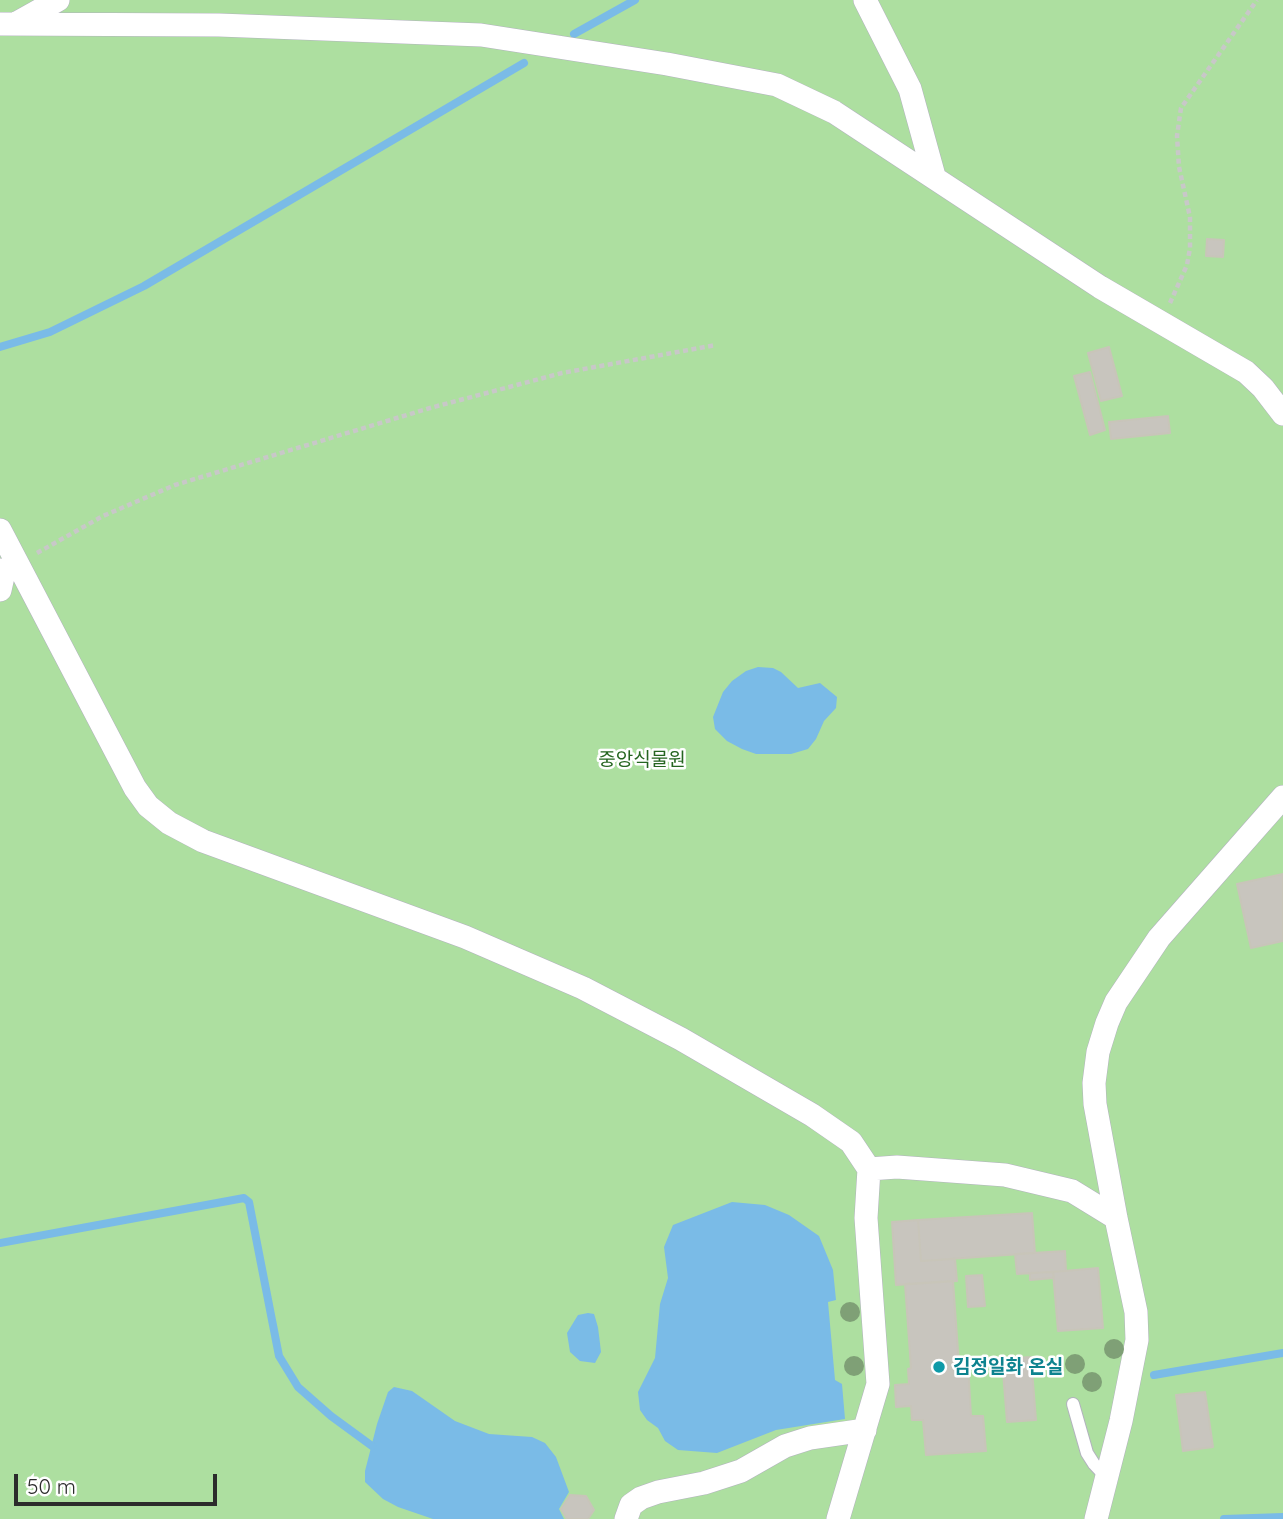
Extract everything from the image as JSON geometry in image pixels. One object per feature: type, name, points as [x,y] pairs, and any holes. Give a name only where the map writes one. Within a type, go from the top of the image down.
[{"type":"street","points":[[7,24],[58,0]]},
{"type":"street","points":[[864,0],[910,89],[934,176]]},
{"type":"street","points":[[7,24],[219,25],[481,35],[667,64],[777,85],[834,112],[1077,272],[1246,372],[1263,388],[1283,414]]},
{"type":"street","points":[[0,530],[5,574],[135,789],[148,806],[169,823],[203,841],[465,937],[583,988],[681,1039],[812,1115],[851,1142],[869,1169],[866,1218],[877,1384],[838,1519]]},
{"type":"street","points":[[1096,1519],[1121,1421],[1137,1340],[1136,1312],[1116,1218],[1095,1094],[1098,1052],[1107,1023],[1132,976],[1159,938],[1283,797]]},
{"type":"street","points":[[869,1169],[897,1167],[1005,1175],[1072,1191],[1116,1218]]},
{"type":"street","points":[[626,1519],[631,1505],[641,1498],[741,1471],[785,1446],[810,1438],[865,1430]]},
{"type":"lane","points":[[1073,1404],[1087,1453],[1106,1476]]},
{"type":"path","points":[[1160,322],[1180,284],[1190,248],[1190,217],[1177,136],[1181,108],[1257,0]]},
{"type":"path","points":[[5,574],[103,516],[175,485],[430,408],[562,373],[716,345]]},
{"type":"green space","name":"중앙식물원","points":[[0,0],[1283,0],[1283,1519],[0,1519]]},
{"type":"water","points":[[758,667],[773,668],[781,672],[798,688],[820,683],[837,697],[836,708],[824,721],[808,749],[791,754],[756,754],[727,741],[715,729],[713,717],[723,692],[746,671]]},
{"type":"water","points":[[732,1202],[765,1205],[789,1215],[819,1236],[833,1270],[836,1300],[828,1302],[835,1380],[842,1384],[845,1419],[776,1430],[717,1453],[678,1450],[665,1441],[658,1428],[647,1420],[640,1410],[638,1392],[655,1358],[660,1304],[668,1278],[664,1247],[673,1225]]},
{"type":"water","points":[[594,1314],[598,1327],[601,1352],[595,1363],[580,1361],[570,1352],[567,1333],[578,1315]]},
{"type":"water","points":[[394,1387],[412,1391],[455,1421],[489,1434],[532,1437],[545,1443],[556,1457],[569,1492],[559,1509],[564,1519],[433,1519],[383,1499],[365,1482],[365,1471],[388,1392]]},
{"type":"building","points":[[1207,239],[1224,240],[1223,257],[1206,256]]},
{"type":"building","points":[[1109,347],[1122,396],[1101,401],[1088,353]]},
{"type":"building","points":[[1090,372],[1105,430],[1090,435],[1074,376]]},
{"type":"building","points":[[1168,416],[1170,433],[1111,439],[1109,422]]},
{"type":"building","points":[[1283,874],[1283,941],[1251,948],[1237,884]]},
{"type":"building","points":[[1032,1213],[1035,1253],[921,1261],[918,1220]]},
{"type":"building","points":[[918,1220],[921,1261],[955,1259],[957,1281],[896,1285],[892,1222]]},
{"type":"building","points":[[1065,1251],[1066,1271],[1017,1274],[1015,1254]]},
{"type":"building","points":[[1098,1268],[1103,1328],[1058,1331],[1053,1272]]},
{"type":"building","points":[[1053,1272],[1054,1278],[1030,1280],[1030,1273]]},
{"type":"building","points":[[982,1275],[985,1306],[968,1307],[966,1276]]},
{"type":"building","name":"김정일화 온실","points":[[953,1281],[959,1365],[968,1364],[971,1416],[983,1416],[986,1451],[926,1455],[923,1420],[912,1420],[911,1406],[896,1407],[895,1385],[909,1384],[908,1369],[911,1368],[905,1284]]},
{"type":"building","points":[[1031,1357],[1036,1420],[1007,1422],[1002,1359]]},
{"type":"building","points":[[1205,1392],[1213,1447],[1183,1451],[1176,1395]]},
{"type":"building","points":[[570,1495],[586,1496],[594,1510],[588,1519],[567,1519],[561,1509]]},
{"type":"waterway","points":[[574,34],[635,0]]},
{"type":"waterway","points":[[0,347],[50,332],[144,286],[524,63]]},
{"type":"waterway","points":[[0,1243],[244,1198],[249,1202],[279,1356],[298,1387],[331,1416],[372,1446]]},
{"type":"waterway","points":[[1154,1375],[1283,1353]]},
{"type":"waterway","points":[[1224,1519],[1283,1517]]},
{"type":"place","name":"김정일화 온실","points":[[939,1367]]}]
